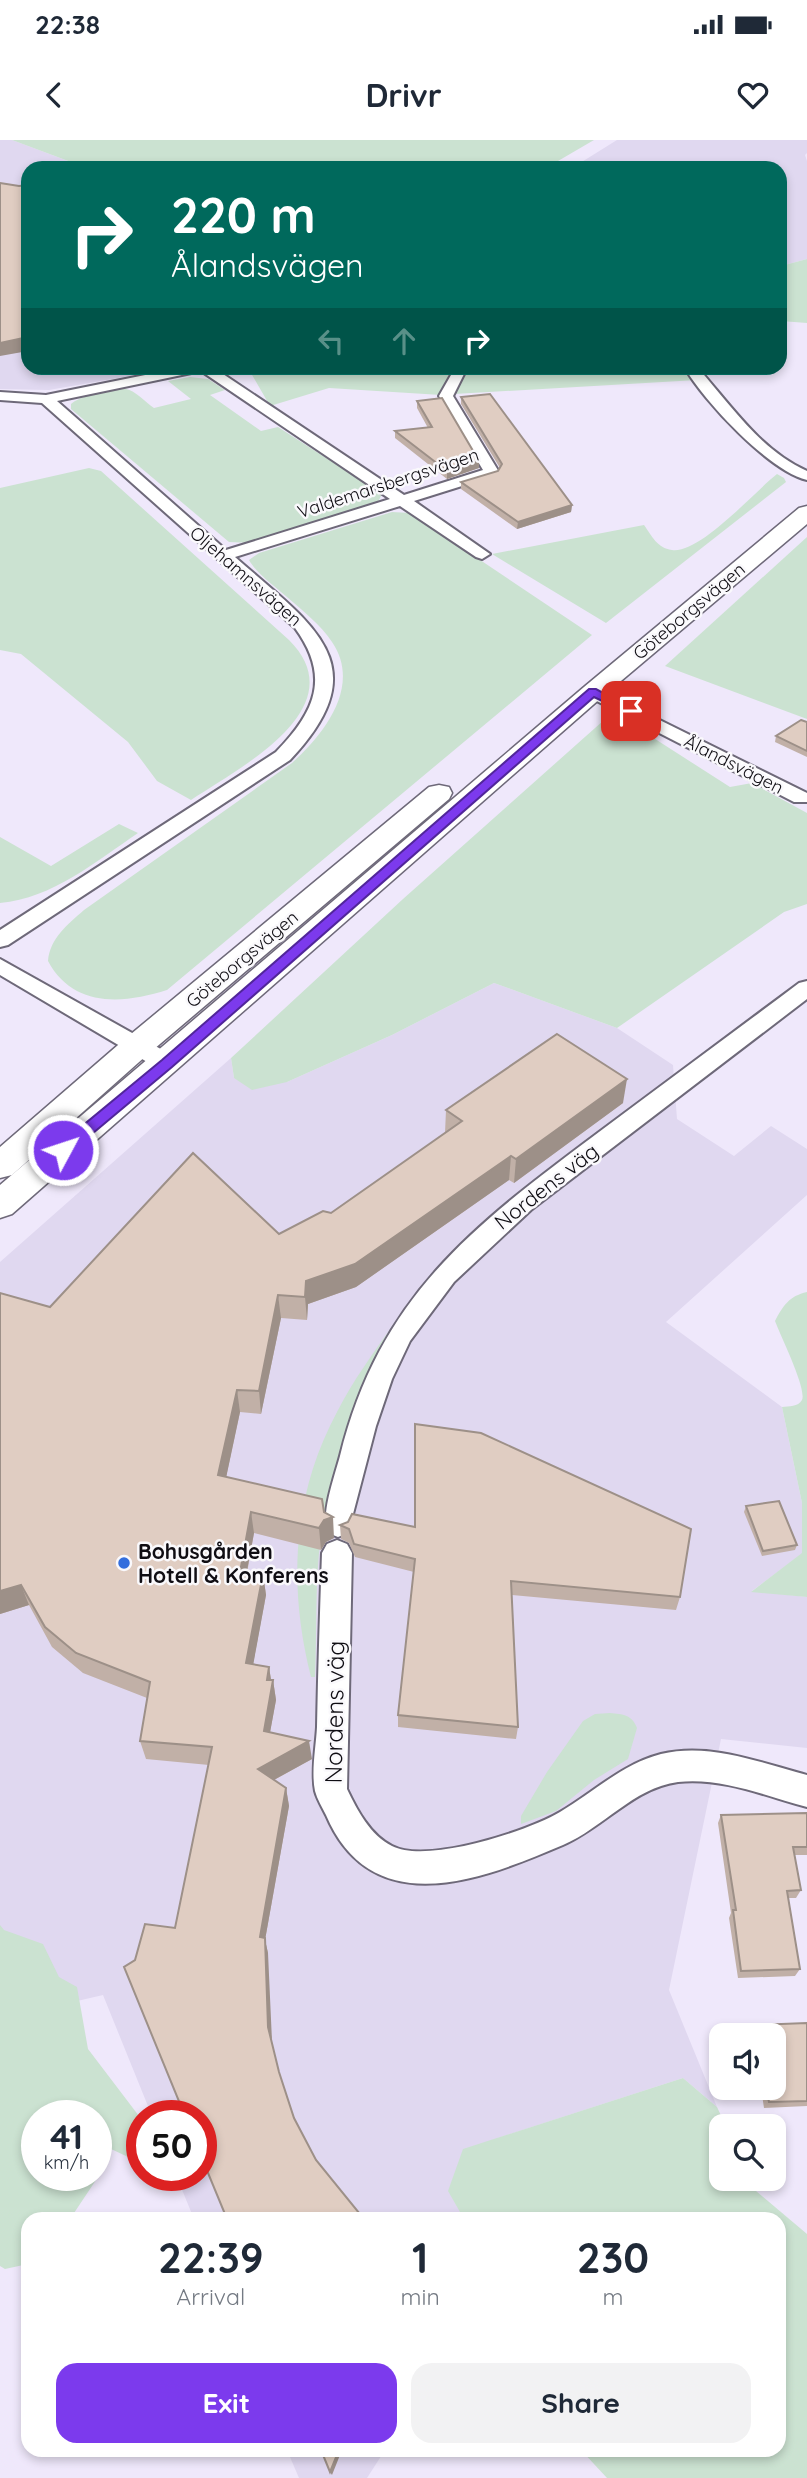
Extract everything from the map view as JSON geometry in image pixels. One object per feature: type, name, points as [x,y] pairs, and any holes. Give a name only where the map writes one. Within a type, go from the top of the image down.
[{"type":"main road","name":"Göteborgsvägen","points":[[0,1205],[593,692],[806,489]]},
{"type":"main road","name":"Göteborgsvägen","points":[[0,1166],[136,1047],[806,489]]},
{"type":"street","points":[[0,396],[46,399],[163,375]]},
{"type":"street","points":[[216,375],[482,554]]},
{"type":"street","name":"Valdemarsbergsvägen","points":[[223,556],[492,472],[446,396],[457,375]]},
{"type":"street","points":[[697,375],[772,458],[791,470],[806,489]]},
{"type":"street","name":"Oljehamnsvägen","points":[[0,940],[283,756],[309,727],[327,687],[327,675],[317,644],[302,624],[46,399]]},
{"type":"street","name":"Ålandsvägen","points":[[593,692],[801,797]]},
{"type":"street","points":[[0,966],[167,1063]]},
{"type":"street","name":"Nordens väg","points":[[807,988],[555,1178],[462,1254],[426,1297],[400,1335],[366,1410],[338,1539],[331,1789],[340,1815],[371,1854],[393,1865],[439,1868],[475,1861],[569,1825],[633,1779],[662,1769],[701,1765],[807,1791]]},
{"type":"shaded area","points":[[0,140],[12,140],[68,161],[21,161],[21,375],[135,375],[49,390],[0,389]]},
{"type":"shaded area","points":[[617,140],[807,140],[807,259],[787,264],[787,161],[583,161]]},
{"type":"shaded area","points":[[494,983],[617,1028],[673,1065],[677,1119],[734,1156],[771,1126],[807,1149],[807,1195],[666,1322],[782,1407],[802,1503],[802,1554],[752,1591],[807,1597],[807,1748],[721,1739],[669,1990],[709,2088],[709,2100],[714,2100],[717,2107],[683,2078],[498,2138],[505,2212],[191,2212],[183,2191],[217,2191],[217,2100],[146,2100],[103,1995],[0,2019],[0,1262],[231,1058],[234,1078],[287,1082],[392,1035]]},
{"type":"shaded area","points":[[290,2457],[380,2457],[367,2478],[299,2478]]},
{"type":"green space","points":[[12,140],[594,140],[558,161],[68,161]]},
{"type":"green space","points":[[807,259],[807,323],[787,321],[787,264]]},
{"type":"green space","points":[[252,375],[452,375],[441,395],[329,388],[270,406]]},
{"type":"green space","points":[[465,375],[692,375],[697,380],[454,394]]},
{"type":"green space","points":[[190,377],[208,379],[225,390],[210,395],[261,431],[278,427],[382,494],[377,504],[251,543],[229,542],[71,409],[71,404],[81,398],[114,389],[133,392],[154,408],[191,399],[168,381]]},
{"type":"green space","points":[[89,468],[101,471],[289,640],[306,665],[309,689],[301,712],[284,734],[236,771],[191,800],[157,781],[128,742],[21,654],[0,650],[0,488]]},
{"type":"green space","points":[[777,474],[786,482],[606,623],[492,554],[644,525],[662,547],[684,549],[726,520]]},
{"type":"green space","points":[[392,512],[410,513],[592,635],[167,990],[117,999],[85,995],[71,987],[58,976],[48,961],[52,945],[66,926],[84,910],[292,763],[327,724],[335,708],[343,675],[340,659],[332,642],[317,624],[261,575],[249,560],[259,553]]},
{"type":"green space","points":[[807,537],[807,719],[665,666]]},
{"type":"green space","points":[[613,712],[730,787],[752,783],[807,813],[807,904],[784,912],[617,1028],[494,983],[392,1035],[287,1082],[252,1090],[234,1078],[231,1058],[403,899]]},
{"type":"green space","points":[[119,824],[138,833],[56,886],[19,900],[0,903],[0,837],[51,866]]},
{"type":"green space","points":[[807,1292],[807,1597],[751,1592],[802,1553],[802,1503],[782,1407],[798,1404],[803,1394],[775,1321],[787,1302]]},
{"type":"green space","points":[[395,1322],[397,1323],[358,1402],[331,1485],[320,1543],[315,1677],[311,1677],[299,1609],[297,1575],[303,1509],[322,1444],[337,1412],[357,1377]]},
{"type":"green space","points":[[595,1714],[626,1716],[637,1728],[628,1759],[594,1780],[556,1811],[521,1824],[521,1816],[547,1772],[583,1721]]},
{"type":"green space","points":[[0,1925],[4,1930],[43,1944],[59,1977],[77,1987],[88,2049],[127,2100],[126,2156],[112,2149],[112,2100],[21,2100],[21,2191],[89,2191],[75,2212],[21,2212],[21,2266],[5,2269],[0,2266]]},
{"type":"green space","points":[[683,2078],[717,2107],[720,2114],[709,2114],[709,2191],[756,2191],[781,2212],[460,2212],[448,2191],[463,2149]]},
{"type":"green space","points":[[786,2216],[807,2234],[807,2478],[607,2478],[588,2457],[786,2457]]},
{"type":"building","points":[[0,183],[21,186],[21,338],[0,343]]},
{"type":"building","points":[[490,394],[572,505],[518,522],[461,482],[498,471],[502,464],[461,397]]},
{"type":"building","points":[[442,398],[479,461],[447,471],[395,431],[432,427],[417,401]]},
{"type":"building","points":[[801,720],[807,722],[807,751],[776,736]]},
{"type":"building","name":"Bohusgården Hotell & Konferens","points":[[557,1034],[627,1079],[516,1159],[511,1156],[355,1264],[306,1281],[305,1297],[278,1295],[259,1391],[237,1390],[218,1475],[322,1499],[324,1512],[333,1517],[324,1520],[319,1528],[251,1512],[240,1572],[263,1574],[246,1663],[269,1667],[267,1680],[273,1680],[264,1731],[309,1741],[258,1769],[286,1788],[260,1937],[265,1938],[268,2027],[294,2118],[316,2160],[358,2212],[224,2212],[215,2191],[217,2100],[178,2100],[124,1967],[135,1960],[145,1924],[175,1928],[212,1747],[140,1741],[150,1682],[76,1653],[45,1627],[21,1585],[0,1591],[0,1293],[50,1307],[193,1153],[279,1234],[323,1211],[331,1213],[462,1121],[446,1110]]},
{"type":"building","points":[[415,1424],[481,1433],[691,1529],[680,1597],[511,1581],[518,1727],[398,1715],[415,1559],[354,1544],[349,1529],[340,1525],[348,1522],[352,1514],[415,1527]]},
{"type":"building","points":[[779,1501],[797,1545],[763,1551],[746,1506]]},
{"type":"building","points":[[807,1813],[807,1847],[793,1847],[801,1890],[787,1891],[800,1969],[741,1971],[733,1910],[736,1910],[721,1815]]},
{"type":"building","points":[[807,2023],[807,2101],[769,2102],[786,2100],[786,2024]]},
{"type":"building","points":[[324,2457],[336,2457],[330,2472]]},
{"type":"place","name":"Bohusgården Hotell & Konferens","points":[[124,1563]]},
{"type":"route","points":[[63,1150],[167,1063],[593,692],[631,711]]}]
